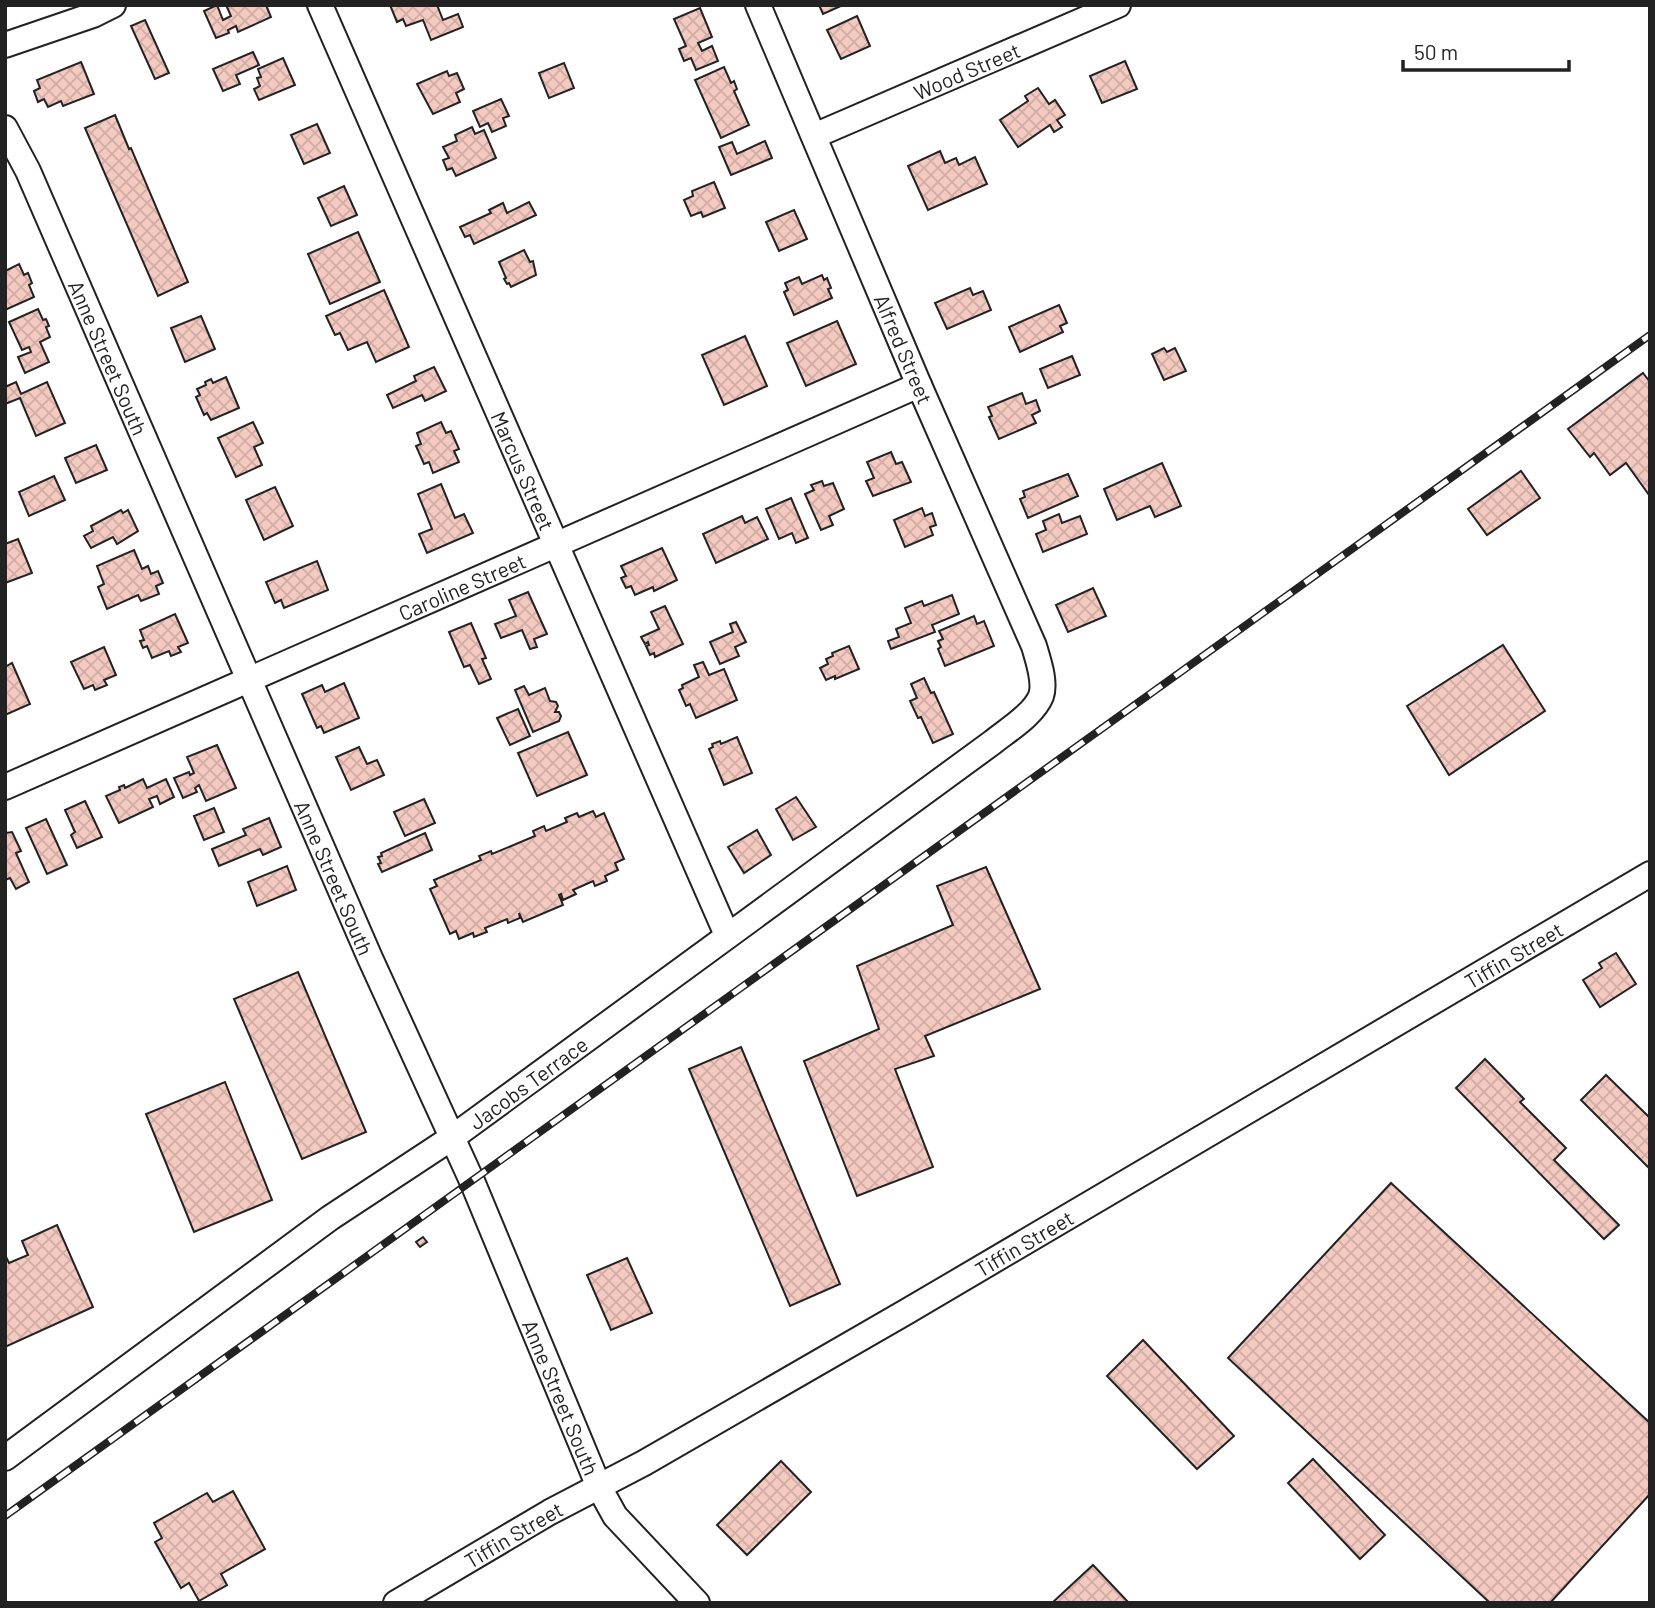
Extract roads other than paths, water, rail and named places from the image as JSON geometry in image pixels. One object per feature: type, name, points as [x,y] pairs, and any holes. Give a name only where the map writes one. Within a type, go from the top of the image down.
[{"type":"street","points":[[5,45],[93,15],[113,5]]},
{"type":"street","name":"Marcus Street","points":[[320,5],[727,935]]},
{"type":"street","name":"Alfred Street","points":[[758,5],[1034,646],[1040,670],[1041,695]]},
{"type":"street","name":"Wood Street","points":[[814,136],[1118,5]]},
{"type":"street","name":"Anne Street South","points":[[5,128],[28,171],[370,958],[453,1137],[599,1487],[615,1516],[697,1603]]},
{"type":"street","name":"Caroline Street","points":[[5,787],[919,384]]},
{"type":"street","name":"Jacobs Terrace","points":[[5,1458],[330,1218],[453,1137],[1004,734],[1024,718],[1041,695]]},
{"type":"street","name":"Tiffin Street","points":[[396,1603],[550,1512],[599,1487],[906,1312],[1650,874]]},
{"type":"railway","points":[[5,1516],[1650,335]]}]
